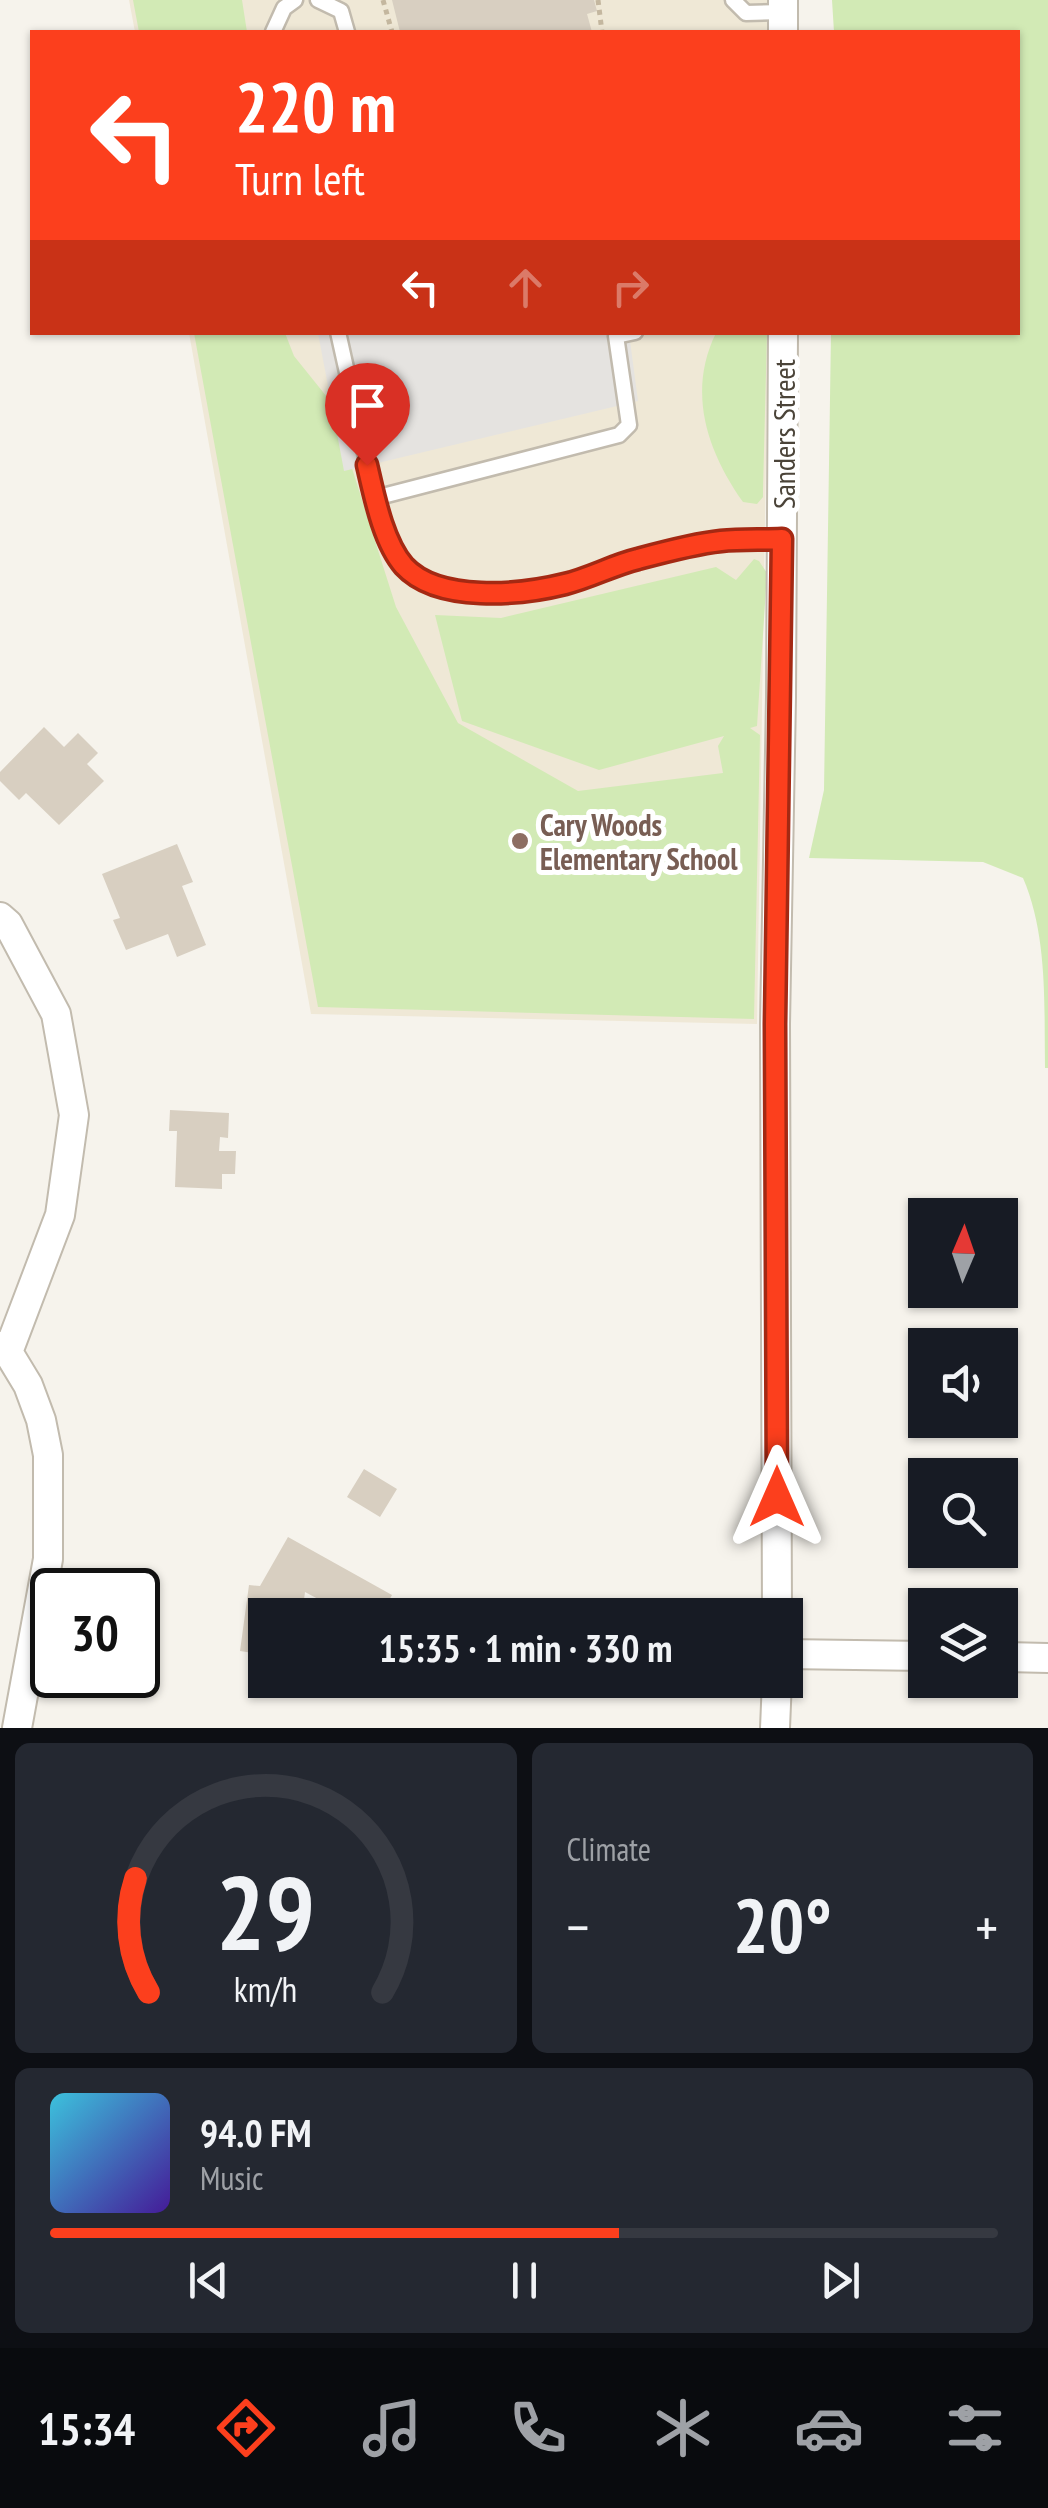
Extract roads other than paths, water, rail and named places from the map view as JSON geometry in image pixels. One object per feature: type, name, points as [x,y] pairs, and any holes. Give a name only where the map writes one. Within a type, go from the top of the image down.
[{"type":"street","name":"Sanders Street","points":[[777,1598],[775,1024],[784,335]]},
{"type":"street","points":[[0,917],[8,924],[56,1014],[74,1115],[60,1214],[4,1349],[28,1384],[48,1455],[48,1559],[16,1728]]},
{"type":"street","points":[[803,1654],[908,1656]]},
{"type":"street","points":[[1018,1658],[1048,1658]]},
{"type":"street","points":[[776,1728],[777,1698]]},
{"type":"lane","points":[[274,30],[284,8],[295,0]]},
{"type":"lane","points":[[318,0],[341,11],[346,30]]},
{"type":"lane","points":[[733,0],[746,13],[783,15]]},
{"type":"lane","points":[[339,335],[375,498],[402,564],[420,580],[496,594],[525,592],[568,584],[636,559],[719,542],[782,539]]},
{"type":"lane","points":[[375,498],[619,436],[629,425],[616,336],[621,335]]},
{"type":"place","name":"Cary Woods Elementary School","points":[[520,841]]}]
